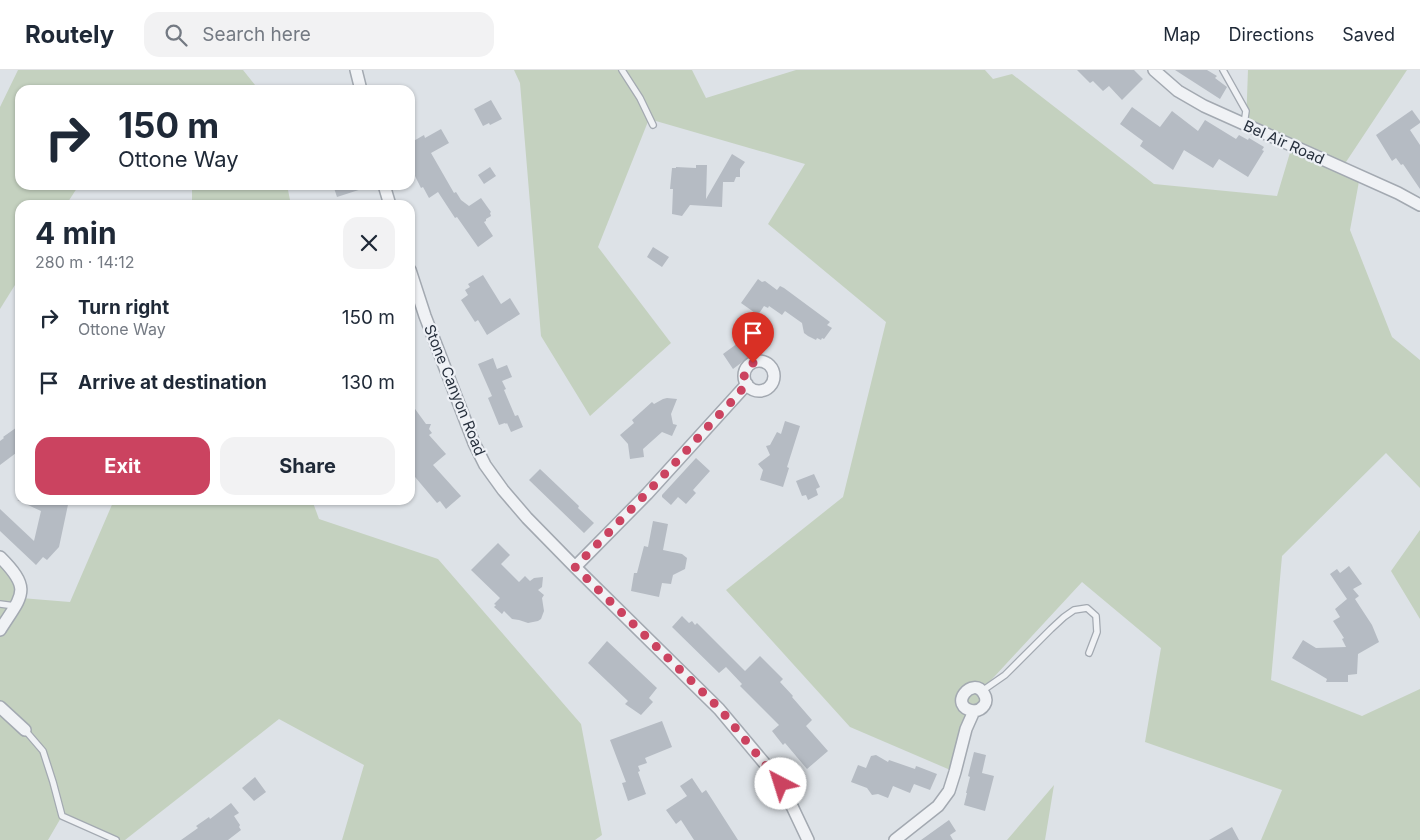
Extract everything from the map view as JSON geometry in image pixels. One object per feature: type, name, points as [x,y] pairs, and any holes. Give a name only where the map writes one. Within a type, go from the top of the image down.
[{"type":"street","points":[[356,70],[360,85]]},
{"type":"street","name":"Bel Air Road","points":[[1154,70],[1178,91],[1204,106],[1420,205]]},
{"type":"street","name":"Stone Canyon Road","points":[[415,285],[474,442],[486,465],[503,490],[527,518],[575,567],[720,709],[781,784],[808,840]]},
{"type":"street","points":[[575,567],[647,494],[746,384]]},
{"type":"street","points":[[0,557],[16,575],[21,586],[20,598],[0,630]]},
{"type":"street","points":[[895,840],[938,806],[948,791],[955,772],[966,728],[974,712],[982,709],[985,704],[985,696],[982,690],[977,688],[969,689],[962,697],[964,706],[974,712]]},
{"type":"street","points":[[0,707],[25,730]]},
{"type":"lane","points":[[622,70],[640,98],[653,125]]},
{"type":"lane","points":[[1223,70],[1246,111],[1244,124]]},
{"type":"lane","points":[[0,604],[15,606]]},
{"type":"lane","points":[[982,690],[1005,675],[1050,629],[1074,610],[1087,608],[1096,616],[1097,632],[1089,652]]},
{"type":"lane","points":[[25,730],[43,751],[62,816],[116,840]]},
{"type":"green space","points":[[18,70],[243,70],[255,85],[15,85],[15,190],[76,190],[69,200],[15,200],[15,285],[0,309],[0,107]]},
{"type":"green space","points":[[514,70],[692,70],[706,98],[796,70],[985,70],[993,79],[1012,74],[1154,184],[1277,196],[1292,146],[1246,125],[1248,70],[1407,70],[1342,168],[1360,176],[1350,230],[1392,337],[1420,360],[1420,488],[1386,453],[1282,556],[1271,680],[1362,716],[1420,689],[1420,840],[1261,840],[1282,790],[1145,742],[1161,648],[1082,582],[982,690],[978,711],[955,772],[850,727],[726,590],[843,497],[886,322],[768,224],[805,164],[649,119],[598,247],[671,343],[590,416],[541,336],[520,83]]},
{"type":"green space","points":[[192,190],[288,190],[290,200],[192,200]]},
{"type":"green space","points":[[112,505],[314,505],[319,519],[438,559],[581,724],[602,835],[595,840],[342,840],[364,765],[279,719],[125,840],[116,840],[62,816],[48,840],[0,840],[0,557],[9,566],[21,598],[70,602]]},
{"type":"green space","points":[[1420,530],[1420,619],[1391,571]]},
{"type":"green space","points":[[1054,785],[1045,840],[1007,840]]},
{"type":"building","points":[[1077,70],[1134,70],[1143,79],[1122,100],[1109,86],[1103,91],[1093,81],[1090,83]]},
{"type":"building","points":[[1175,70],[1207,70],[1217,76],[1215,78],[1227,87],[1220,99]]},
{"type":"building","points":[[491,100],[502,119],[483,126],[474,109]]},
{"type":"building","points":[[1132,107],[1160,127],[1172,111],[1198,131],[1205,120],[1236,139],[1239,135],[1248,140],[1249,138],[1264,147],[1262,150],[1264,151],[1248,177],[1219,159],[1213,168],[1184,150],[1173,170],[1140,146],[1143,141],[1120,124]]},
{"type":"building","points":[[1412,110],[1420,121],[1410,130],[1420,145],[1420,189],[1403,164],[1401,165],[1396,158],[1392,161],[1376,135]]},
{"type":"building","points":[[441,129],[449,143],[431,153],[454,193],[456,192],[461,200],[469,206],[481,198],[491,212],[491,216],[484,222],[493,236],[478,247],[457,217],[455,218],[438,192],[429,198],[415,176],[415,140],[424,135],[425,138]]},
{"type":"building","points":[[732,154],[745,162],[740,169],[740,177],[736,177],[734,182],[723,182],[722,207],[690,205],[682,216],[672,214],[673,189],[670,189],[672,168],[696,168],[696,165],[707,165],[706,199]]},
{"type":"building","points":[[490,167],[496,176],[484,184],[478,175]]},
{"type":"building","points":[[335,190],[359,190],[337,197]]},
{"type":"building","points":[[653,247],[669,257],[662,267],[647,257]]},
{"type":"building","points":[[483,275],[501,304],[510,298],[520,314],[487,335],[478,320],[475,322],[461,300],[468,295],[465,290],[470,287],[468,284]]},
{"type":"building","points":[[758,279],[762,282],[765,281],[777,290],[780,286],[784,288],[830,322],[827,325],[832,328],[824,339],[817,338],[816,340],[808,336],[804,333],[802,323],[785,311],[782,315],[769,306],[768,308],[764,306],[758,315],[741,303]]},
{"type":"building","points":[[738,343],[749,357],[733,369],[723,354]]},
{"type":"building","points":[[493,358],[497,369],[507,365],[512,377],[502,381],[515,416],[518,415],[523,427],[511,432],[507,423],[499,425],[488,398],[492,396],[478,364]]},
{"type":"building","points":[[667,398],[677,399],[671,414],[673,424],[677,425],[672,436],[662,432],[643,449],[644,457],[630,459],[628,444],[620,435],[634,423],[632,420],[652,402],[654,404]]},
{"type":"building","points":[[415,409],[426,424],[431,424],[429,429],[432,433],[429,435],[446,454],[433,465],[461,496],[446,509],[440,501],[437,503],[415,477]]},
{"type":"building","points":[[785,421],[800,426],[787,467],[789,468],[783,487],[760,480],[763,470],[758,464],[770,455],[766,446],[770,445],[777,432],[781,434]]},
{"type":"building","points":[[15,429],[15,454],[0,465],[0,441]]},
{"type":"building","points":[[696,458],[710,471],[693,490],[696,493],[686,504],[678,497],[671,505],[662,495]]},
{"type":"building","points":[[540,469],[594,523],[584,533],[529,480]]},
{"type":"building","points":[[814,474],[820,487],[816,489],[818,495],[808,500],[806,495],[802,496],[796,481]]},
{"type":"building","points":[[28,505],[68,505],[59,547],[47,560],[43,557],[36,565],[0,531],[0,509],[34,541],[41,511]]},
{"type":"building","points":[[653,521],[668,524],[663,550],[682,554],[687,558],[685,569],[673,575],[671,584],[662,583],[659,597],[631,591],[634,573],[637,573],[644,546],[648,547]]},
{"type":"building","points":[[498,543],[510,555],[501,564],[519,582],[525,576],[530,581],[534,578],[543,577],[542,587],[538,590],[544,595],[542,598],[544,611],[541,619],[538,621],[528,623],[512,619],[504,611],[502,614],[494,607],[496,605],[494,604],[500,598],[471,570]]},
{"type":"building","points":[[1349,566],[1362,584],[1353,589],[1359,596],[1355,599],[1372,625],[1379,642],[1358,654],[1357,674],[1348,675],[1348,682],[1326,682],[1327,679],[1292,658],[1303,640],[1316,648],[1346,647],[1342,639],[1344,638],[1333,621],[1340,617],[1335,609],[1347,599],[1330,574],[1337,569],[1340,573]]},
{"type":"building","points":[[682,616],[689,623],[692,621],[695,625],[697,623],[745,671],[760,656],[783,679],[780,682],[812,720],[806,726],[828,751],[807,769],[772,731],[779,725],[740,686],[742,684],[726,667],[719,673],[672,627]]},
{"type":"building","points":[[607,641],[657,688],[649,698],[653,702],[641,715],[625,704],[628,701],[588,663]]},
{"type":"building","points":[[662,721],[672,747],[645,758],[647,763],[638,766],[640,771],[638,772],[646,794],[628,801],[622,783],[626,782],[610,740]]},
{"type":"building","points":[[974,752],[986,755],[982,773],[994,776],[985,811],[964,805]]},
{"type":"building","points":[[876,755],[888,762],[889,760],[915,769],[916,766],[937,774],[930,790],[914,784],[910,793],[893,786],[888,798],[878,794],[872,795],[867,788],[851,782],[858,765],[866,768],[871,756]]},
{"type":"building","points":[[255,777],[266,792],[254,801],[242,788]]},
{"type":"building","points":[[692,778],[702,793],[706,790],[738,840],[694,840],[681,820],[676,824],[666,810],[687,796],[680,786]]},
{"type":"building","points":[[231,803],[239,813],[234,816],[241,830],[228,840],[181,840],[198,828],[196,826],[209,817],[210,819]]},
{"type":"building","points":[[949,820],[956,831],[950,835],[953,840],[921,840]]},
{"type":"building","points":[[1232,827],[1239,840],[1209,840]]},
{"type":"route","points":[[753,363],[749,365],[744,374],[746,384],[740,392],[647,494],[575,567],[720,709],[781,784]]}]
